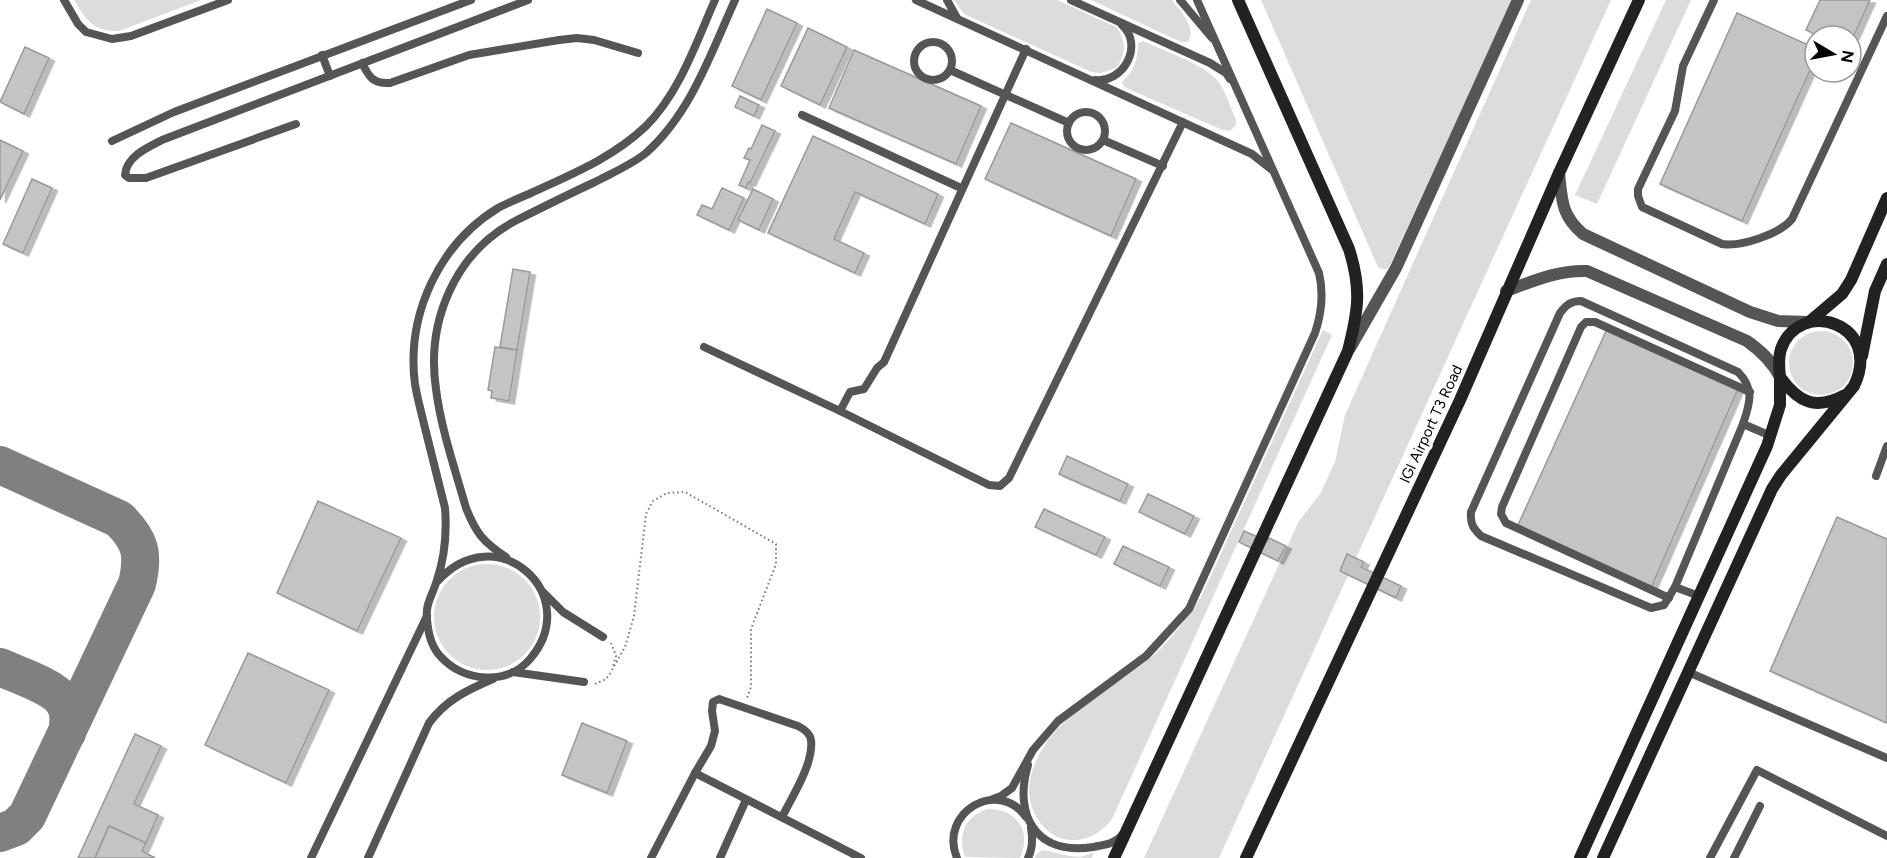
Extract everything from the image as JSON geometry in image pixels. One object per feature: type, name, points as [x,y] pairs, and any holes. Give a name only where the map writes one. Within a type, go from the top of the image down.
[{"type":"main road","points":[[1114,858],[1348,351],[1357,311],[1359,295],[1356,272],[1349,249],[1238,0]]},
{"type":"main road","name":"IGI Airport T3 Road","points":[[1246,858],[1460,400],[1506,291],[1639,0]]},
{"type":"main road","points":[[1580,858],[1771,435],[1780,405],[1779,363],[1784,343],[1798,328],[1842,294],[1851,280],[1887,198]]},
{"type":"main road","points":[[1603,858],[1772,489],[1781,474],[1854,386],[1860,374],[1875,291],[1887,264]]},
{"type":"main road","points":[[1808,322],[1834,323],[1845,329],[1856,343],[1861,361]]},
{"type":"main road","points":[[1779,377],[1797,396],[1808,402],[1821,404],[1845,395]]},
{"type":"street","points":[[1348,351],[1396,268],[1518,0]]},
{"type":"street","points":[[1559,173],[1562,204],[1566,216],[1583,234],[1750,312],[1778,321],[1808,322]]},
{"type":"street","points":[[1506,291],[1550,274],[1587,271],[1747,341],[1767,358],[1779,377]]},
{"type":"lane","points":[[64,0],[78,24],[86,32],[112,39],[131,36],[228,0]]},
{"type":"lane","points":[[112,141],[174,112],[471,0]]},
{"type":"lane","points":[[296,124],[146,178],[138,180],[125,175],[129,162],[162,140],[528,0]]},
{"type":"lane","points":[[494,678],[474,677],[455,669],[440,656],[430,638],[427,616],[428,601],[436,583],[446,541],[446,524],[445,508],[415,384],[414,355],[416,332],[430,284],[459,241],[499,208],[607,157],[646,126],[676,84],[715,0]]},
{"type":"lane","points":[[603,637],[563,612],[530,574],[489,546],[478,535],[466,508],[439,408],[435,387],[435,340],[448,292],[460,270],[477,248],[514,222],[627,166],[651,148],[690,98],[735,0]]},
{"type":"lane","points":[[916,0],[1252,154],[1268,165],[1276,175]]},
{"type":"lane","points":[[947,0],[958,19]]},
{"type":"lane","points":[[1071,0],[1210,63],[1226,74],[1235,86]]},
{"type":"lane","points":[[1180,0],[1218,46]]},
{"type":"lane","points":[[993,800],[1012,788],[1034,750],[1058,720],[1146,656],[1189,609],[1315,333],[1323,302],[1323,288],[1319,273],[1197,0]]},
{"type":"lane","points":[[1714,0],[1683,66],[1675,111],[1638,189],[1638,196],[1642,207],[1722,244],[1730,245],[1779,231],[1792,219],[1887,16]]},
{"type":"lane","points":[[1090,79],[1110,79],[1119,74],[1131,55],[1132,44],[1126,29],[1119,22]]},
{"type":"lane","points":[[362,63],[369,77],[382,84],[469,56],[568,39],[594,39],[638,54]]},
{"type":"lane","points":[[936,42],[942,44],[951,54],[950,70],[944,77],[937,80],[925,78],[920,75],[914,64],[916,52],[924,44],[936,42]]},
{"type":"lane","points":[[840,411],[850,392],[864,389],[877,368],[884,362],[1026,49]]},
{"type":"lane","points":[[322,55],[330,76]]},
{"type":"lane","points":[[950,70],[1070,123]]},
{"type":"lane","points":[[1090,112],[1096,114],[1106,130],[1103,140],[1091,150],[1078,149],[1070,140],[1068,128],[1070,123],[1078,114],[1090,112]]},
{"type":"lane","points":[[802,115],[961,188]]},
{"type":"lane","points":[[704,347],[989,485],[1000,486],[1005,483],[1183,122]]},
{"type":"lane","points":[[1103,140],[1162,166]]},
{"type":"lane","points":[[1573,301],[1581,301],[1738,372],[1746,380],[1750,392],[1743,424],[1675,586],[1669,598],[1660,607],[1651,608],[1481,536],[1470,521],[1471,512],[1560,313],[1573,301]]},
{"type":"lane","points":[[1669,598],[1506,522],[1501,514],[1502,507],[1581,327],[1586,322],[1595,322],[1750,392]]},
{"type":"lane","points":[[1743,424],[1771,435]]},
{"type":"lane","points":[[1876,476],[1887,446]]},
{"type":"lane","points":[[436,583],[454,565],[473,557],[494,556],[515,562]]},
{"type":"lane","points":[[1675,586],[1699,596]]},
{"type":"lane","points":[[368,858],[429,723],[439,709],[453,698],[494,678],[513,672],[529,662],[540,646],[547,628],[547,608],[542,590]]},
{"type":"lane","points":[[311,858],[427,616]]},
{"type":"lane","points":[[513,672],[584,682]]},
{"type":"lane","points":[[1688,672],[1887,758]]},
{"type":"lane","points":[[651,858],[713,740],[715,731],[713,702],[719,699],[804,729],[808,733],[811,740],[806,767],[782,818]]},
{"type":"lane","points":[[1028,858],[1032,851],[1033,837],[1023,801],[1023,791],[1034,750]]},
{"type":"lane","points":[[1710,858],[1757,770],[1887,836]]},
{"type":"lane","points":[[695,772],[861,858]]},
{"type":"lane","points":[[720,858],[746,800]]},
{"type":"lane","points":[[957,857],[953,843],[954,830],[959,818],[968,808],[980,802],[1004,801],[1015,806],[1045,841],[1077,848],[1112,843],[1120,839],[1127,829]]},
{"type":"lane","points":[[1734,858],[1760,806]]},
{"type":"path","points":[[584,682],[595,684],[606,679],[625,647],[633,616],[646,514],[653,501],[667,493],[685,492],[776,544],[776,564],[751,629],[751,687],[743,706]]},
{"type":"path","points":[[603,637],[611,642],[616,656],[612,670]]},
{"type":"shaded area","points":[[74,0],[201,0],[119,31],[110,31],[91,23]]},
{"type":"shaded area","points":[[954,0],[1057,0],[1116,27],[1123,42],[1122,58],[1116,68],[1101,73],[1091,72],[964,14]]},
{"type":"shaded area","points":[[1091,0],[1172,0],[1189,25],[1191,31],[1188,42],[1181,42]]},
{"type":"shaded area","points":[[1261,0],[1512,0],[1387,269],[1378,267]]},
{"type":"shaded area","points":[[1531,0],[1611,0],[1219,858],[1144,858],[1299,521],[1320,494],[1335,462],[1345,415]]},
{"type":"shaded area","points":[[1666,0],[1691,0],[1597,204],[1575,195]]},
{"type":"shaded area","points":[[1143,41],[1192,63],[1215,78],[1227,98],[1236,125],[1230,131],[1220,129],[1124,87],[1122,82],[1130,74],[1134,65],[1138,43]]},
{"type":"shaded area","points":[[1323,330],[1332,335],[1112,819],[1101,830],[1089,837],[1077,840],[1053,835],[1035,815],[1029,794],[1030,780],[1040,754],[1063,723],[1156,653],[1177,630],[1201,597]]},
{"type":"shaded area","points":[[1815,331],[1827,331],[1844,340],[1851,351],[1853,363],[1851,375],[1844,386],[1827,395],[1815,395],[1803,390],[1794,381],[1789,369],[1789,357],[1794,345],[1803,336]]},
{"type":"shaded area","points":[[487,564],[507,568],[524,580],[536,597],[540,617],[536,637],[524,654],[507,666],[487,670],[467,666],[450,654],[438,637],[434,617],[438,597],[450,580],[467,568]]},
{"type":"shaded area","points":[[988,809],[1007,813],[1019,823],[1024,839],[1020,858],[965,857],[962,841],[965,827],[974,816]]},
{"type":"shaded area","points":[[1044,850],[1080,857],[1094,853],[1092,858],[1034,858]]},
{"type":"building","points":[[1820,0],[1870,0],[1859,24],[1809,24]]},
{"type":"building","points":[[767,9],[797,23],[761,100],[732,86]]},
{"type":"building","points":[[1737,13],[1803,43],[1804,84],[1742,221],[1660,184]]},
{"type":"building","points":[[808,28],[847,47],[820,105],[781,86]]},
{"type":"building","points":[[25,47],[49,58],[24,114],[0,102]]},
{"type":"building","points":[[854,50],[981,106],[956,164],[829,108]]},
{"type":"building","points":[[740,96],[759,105],[754,116],[735,107]]},
{"type":"building","points":[[1011,123],[1136,179],[1111,236],[985,179]]},
{"type":"building","points":[[762,125],[775,131],[746,188],[739,185],[750,160],[744,158],[749,148],[751,149]]},
{"type":"building","points":[[813,136],[938,194],[925,224],[855,192],[834,239],[864,253],[855,273],[768,233]]},
{"type":"building","points":[[0,140],[23,151],[0,200]]},
{"type":"building","points":[[32,179],[52,188],[23,253],[3,244]]},
{"type":"building","points":[[722,188],[744,198],[729,230],[697,215],[702,205],[712,209]]},
{"type":"building","points":[[753,189],[773,199],[759,230],[738,220]]},
{"type":"building","points":[[513,269],[530,272],[517,350],[500,347]]},
{"type":"building","points":[[1607,329],[1738,389],[1651,588],[1518,525]]},
{"type":"building","points":[[495,347],[517,350],[509,401],[491,398],[492,391],[488,390]]},
{"type":"building","points":[[1067,456],[1128,484],[1120,501],[1059,474]]},
{"type":"building","points":[[1148,494],[1194,516],[1185,534],[1139,512]]},
{"type":"building","points":[[318,501],[401,538],[357,631],[277,593]]},
{"type":"building","points":[[1044,509],[1105,537],[1096,555],[1035,527]]},
{"type":"building","points":[[1837,517],[1887,539],[1887,723],[1770,671]]},
{"type":"building","points":[[1244,531],[1267,541],[1269,538],[1286,546],[1278,561],[1239,542]]},
{"type":"building","points":[[1123,546],[1169,567],[1160,586],[1114,564]]},
{"type":"building","points":[[1347,554],[1364,562],[1361,567],[1401,586],[1396,598],[1340,571]]},
{"type":"building","points":[[248,653],[329,690],[286,783],[205,745]]},
{"type":"building","points":[[582,723],[627,741],[607,793],[562,775]]},
{"type":"building","points":[[135,734],[161,746],[134,804],[158,815],[146,843],[109,826],[95,858],[78,858]]},
{"type":"building","points":[[109,826],[146,843],[142,851],[155,858],[95,858]]},
{"type":"taxiway","points":[[0,465],[119,519],[136,541],[140,556],[137,584],[27,816],[16,827],[0,833]]},
{"type":"taxiway","points":[[0,667],[43,686],[58,696],[68,712],[67,733]]}]
